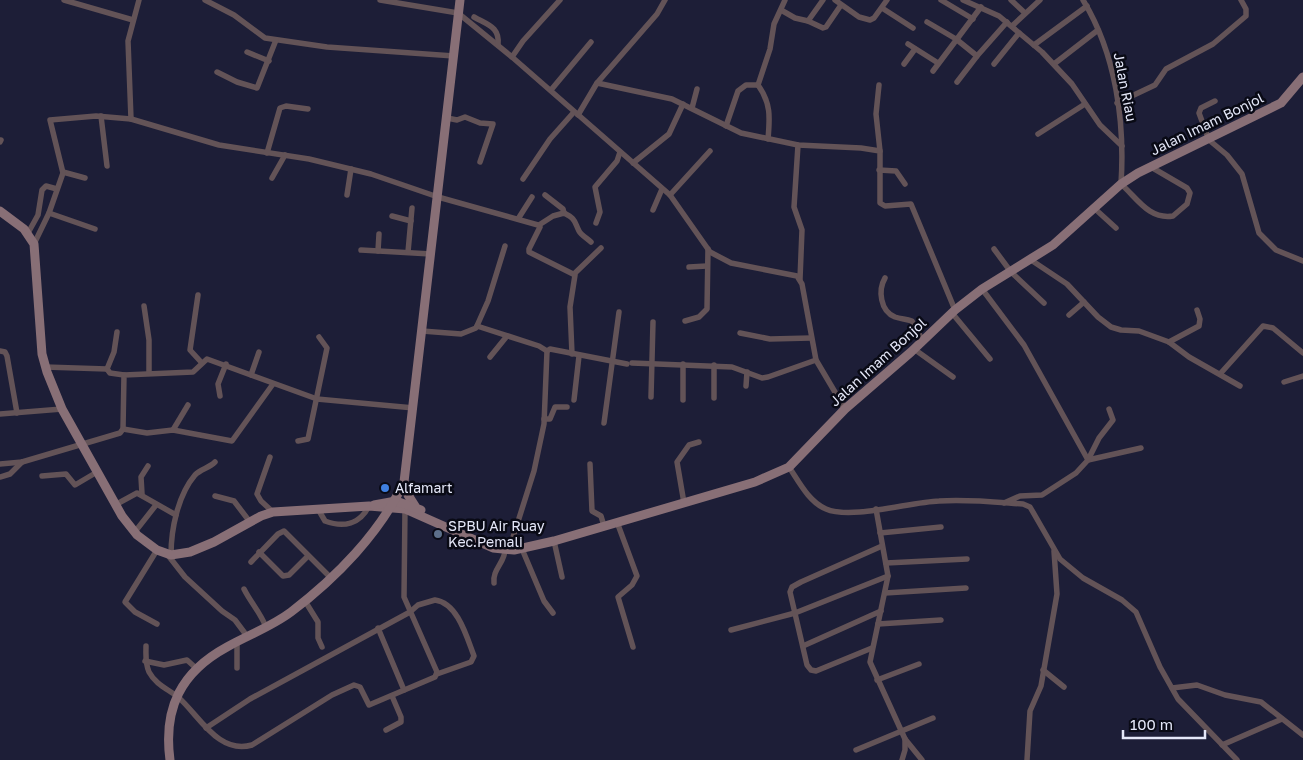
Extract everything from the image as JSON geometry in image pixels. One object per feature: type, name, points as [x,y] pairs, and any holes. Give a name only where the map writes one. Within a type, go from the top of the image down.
[{"type":"main road","points":[[170,760],[168,722],[177,696],[197,669],[208,659],[283,617],[304,601],[371,536],[396,501],[404,482],[460,0]]},
{"type":"main road","name":"Jalan Imam Bonjol","points":[[370,506],[405,509],[493,548],[507,550],[522,549],[755,482],[789,467],[845,409],[914,349],[954,311],[982,289],[1031,260],[1065,236],[1121,184],[1151,167],[1281,103],[1303,77]]},
{"type":"main road","points":[[0,211],[13,219],[28,233],[34,244],[45,367],[62,409],[115,505],[134,533],[157,550],[169,554],[184,554],[202,548],[273,512],[370,506],[396,501]]},
{"type":"main road","points":[[404,482],[408,495],[415,507]]},
{"type":"main road","name":"Jalan Imam Bonjol","points":[[396,501],[415,507],[429,519]]},
{"type":"street","points":[[64,0],[133,20]]},
{"type":"street","points":[[131,119],[128,41],[139,0]]},
{"type":"street","points":[[380,0],[458,14],[512,56],[670,195],[708,250],[724,260],[793,275],[800,279]]},
{"type":"street","points":[[512,56],[560,0]]},
{"type":"street","points":[[523,179],[550,139],[576,113],[597,83],[657,14],[665,0]]},
{"type":"street","points":[[758,85],[770,49],[774,24],[785,0]]},
{"type":"street","points":[[808,21],[823,0]]},
{"type":"street","points":[[835,0],[859,17],[870,20],[887,0]]},
{"type":"street","points":[[940,0],[973,19]]},
{"type":"street","points":[[963,0],[981,6],[1010,24],[1034,45],[1072,84],[1100,124],[1122,146]]},
{"type":"street","points":[[1011,0],[1025,13]]},
{"type":"street","points":[[957,82],[977,56],[1010,24],[1040,0]]},
{"type":"street","name":"Jalan Riau","points":[[1083,0],[1098,30],[1110,62],[1122,146],[1121,184]]},
{"type":"street","points":[[1117,103],[1155,85],[1166,69],[1219,40],[1246,16],[1246,9],[1241,0]]},
{"type":"street","points":[[209,1],[234,15],[256,33],[276,40],[327,47],[454,56]]},
{"type":"street","points":[[781,10],[795,18],[808,21],[823,28],[826,27],[841,5]]},
{"type":"street","points":[[933,71],[981,6]]},
{"type":"street","points":[[1034,45],[1087,6]]},
{"type":"street","points":[[882,8],[913,28]]},
{"type":"street","points":[[474,17],[496,30],[499,36],[498,45]]},
{"type":"street","points":[[927,22],[977,56]]},
{"type":"street","points":[[1054,64],[1098,30]]},
{"type":"street","points":[[994,64],[1019,33]]},
{"type":"street","points":[[217,72],[237,82],[257,88],[276,40]]},
{"type":"street","points":[[551,90],[591,42]]},
{"type":"street","points":[[908,44],[938,63]]},
{"type":"street","points":[[904,64],[915,49]]},
{"type":"street","points":[[246,52],[269,61]]},
{"type":"street","points":[[597,83],[665,98],[683,104],[741,133],[798,145],[861,148],[880,151]]},
{"type":"street","points":[[726,126],[738,91],[746,86],[758,85]]},
{"type":"street","points":[[758,85],[767,99],[771,116],[768,138]]},
{"type":"street","points":[[879,85],[876,114],[880,151],[880,203],[885,206],[911,204],[954,311],[990,359]]},
{"type":"street","points":[[692,108],[697,89]]},
{"type":"street","points":[[1216,101],[1199,112],[1209,140],[1227,154],[1242,174],[1256,228],[1263,239],[1276,250],[1303,261]]},
{"type":"street","points":[[633,163],[669,134],[683,104]]},
{"type":"street","points":[[1038,134],[1085,104]]},
{"type":"street","points":[[267,153],[280,108],[286,106],[308,109]]},
{"type":"street","points":[[101,116],[107,166]]},
{"type":"street","points":[[34,244],[49,213],[63,172],[50,120],[101,116],[131,119],[219,145],[285,155],[351,169],[438,197],[539,225]]},
{"type":"street","points":[[447,118],[457,120],[464,117],[480,124],[492,124],[480,162]]},
{"type":"street","points":[[798,145],[794,207],[802,230],[800,279],[816,360],[845,409]]},
{"type":"street","points":[[670,195],[710,151]]},
{"type":"street","points":[[596,223],[600,212],[595,187],[617,161],[620,152]]},
{"type":"street","points":[[272,178],[285,155]]},
{"type":"street","points":[[1121,184],[1146,210],[1167,216],[1176,214],[1187,204],[1190,195],[1189,190],[1151,167]]},
{"type":"street","points":[[347,194],[351,169]]},
{"type":"street","points":[[879,170],[897,172],[905,184]]},
{"type":"street","points":[[63,172],[85,178]]},
{"type":"street","points":[[28,233],[38,215],[42,190],[46,186],[57,189]]},
{"type":"street","points":[[653,210],[662,189]]},
{"type":"street","points":[[545,196],[563,209],[564,213],[578,224],[579,232],[591,242]]},
{"type":"street","points":[[518,219],[532,197]]},
{"type":"street","points":[[408,252],[412,208]]},
{"type":"street","points":[[1094,208],[1116,228]]},
{"type":"street","points":[[49,213],[95,229]]},
{"type":"street","points":[[564,213],[552,216],[539,225],[529,252],[574,274]]},
{"type":"street","points":[[392,216],[411,221]]},
{"type":"street","points":[[378,251],[379,234]]},
{"type":"street","points":[[422,330],[465,334],[477,326],[488,301],[505,246]]},
{"type":"street","points":[[572,354],[570,307],[574,274],[601,248]]},
{"type":"street","points":[[994,249],[1011,272],[1044,303]]},
{"type":"street","points":[[361,250],[431,254]]},
{"type":"street","points":[[685,321],[699,317],[706,312],[708,250]]},
{"type":"street","points":[[1031,260],[1068,284],[1098,317],[1116,330],[1139,331],[1169,342],[1189,357],[1240,386]]},
{"type":"street","points":[[689,267],[707,266]]},
{"type":"street","points":[[885,278],[880,292],[886,309],[893,316],[912,320],[923,340]]},
{"type":"street","points":[[982,289],[1024,344],[1088,460]]},
{"type":"street","points":[[198,295],[190,350],[201,362]]},
{"type":"street","points":[[1069,315],[1084,302]]},
{"type":"street","points":[[144,306],[149,340],[149,374]]},
{"type":"street","points":[[1169,342],[1199,326],[1200,319],[1197,310]]},
{"type":"street","points":[[604,423],[619,312]]},
{"type":"street","points":[[650,397],[654,322]]},
{"type":"street","points":[[477,326],[541,346],[547,351]]},
{"type":"street","points":[[1220,374],[1263,326],[1273,328],[1303,353]]},
{"type":"street","points":[[107,369],[114,352],[117,332]]},
{"type":"street","points":[[740,333],[770,339],[811,338]]},
{"type":"street","points":[[490,357],[507,336]]},
{"type":"street","points":[[298,441],[308,439],[327,348],[319,337]]},
{"type":"street","points":[[547,351],[550,349],[629,364],[652,363],[732,367],[768,377],[816,360]]},
{"type":"street","points":[[914,349],[953,377]]},
{"type":"street","points":[[0,351],[5,352],[7,356],[17,413]]},
{"type":"street","points":[[494,583],[495,574],[505,557],[534,471],[544,419],[547,351]]},
{"type":"street","points":[[251,375],[259,352]]},
{"type":"street","points":[[574,400],[579,356]]},
{"type":"street","points":[[45,367],[107,369],[110,373],[124,375],[192,372],[205,359],[212,359],[316,399],[414,408]]},
{"type":"street","points":[[220,396],[218,384],[226,364]]},
{"type":"street","points":[[683,364],[683,400]]},
{"type":"street","points":[[714,365],[714,398]]},
{"type":"street","points":[[746,386],[747,372]]},
{"type":"street","points":[[0,464],[22,462],[120,433],[124,428],[124,375]]},
{"type":"street","points":[[1284,382],[1303,376]]},
{"type":"street","points":[[124,428],[147,432],[173,430],[232,441],[273,384]]},
{"type":"street","points":[[173,430],[188,405]]},
{"type":"street","points":[[544,419],[552,416],[555,407],[567,407]]},
{"type":"street","points":[[0,414],[62,409]]},
{"type":"street","points":[[1004,503],[1011,498],[1042,495],[1051,491],[1079,470],[1088,460],[1099,438],[1113,420],[1109,409]]},
{"type":"street","points":[[684,503],[677,462],[678,457],[689,445],[699,442]]},
{"type":"street","points":[[1088,460],[1141,448]]},
{"type":"street","points":[[270,457],[257,494],[260,501],[273,512]]},
{"type":"street","points":[[0,477],[10,474],[22,462]]},
{"type":"street","points":[[215,462],[195,476],[176,515],[169,554],[185,577],[235,620],[247,636]]},
{"type":"street","points":[[590,464],[592,510],[602,516],[604,526]]},
{"type":"street","points":[[142,494],[141,477],[148,466]]},
{"type":"street","points":[[789,467],[808,494],[822,508],[841,513],[938,501],[1004,503],[1030,507],[1054,550],[1083,578],[1122,600],[1136,612],[1150,647],[1184,707],[1237,760]]},
{"type":"street","points":[[42,476],[66,474],[75,484],[97,472]]},
{"type":"street","points":[[115,505],[135,493],[142,494],[156,506],[176,515]]},
{"type":"street","points":[[216,496],[234,501],[250,522]]},
{"type":"street","points":[[134,533],[156,506]]},
{"type":"street","points":[[318,509],[326,521],[342,525],[352,524],[361,519],[370,506]]},
{"type":"street","points":[[876,508],[888,576],[870,662],[905,739],[922,760]]},
{"type":"street","points":[[405,509],[403,588],[410,612],[437,674]]},
{"type":"street","points":[[617,522],[637,576],[632,585],[618,597],[632,647]]},
{"type":"street","points":[[880,532],[941,527]]},
{"type":"street","points":[[251,562],[278,534],[284,531],[330,577]]},
{"type":"street","points":[[554,541],[562,577]]},
{"type":"street","points":[[872,648],[816,671],[811,670],[807,665],[790,592],[792,587],[882,546]]},
{"type":"street","points":[[522,549],[544,600],[553,614]]},
{"type":"street","points":[[157,550],[125,604],[157,624]]},
{"type":"street","points":[[1027,760],[1030,711],[1038,694],[1057,594],[1054,550]]},
{"type":"street","points":[[259,552],[283,576],[289,575],[308,556]]},
{"type":"street","points":[[886,563],[967,559]]},
{"type":"street","points":[[731,630],[795,613],[888,576]]},
{"type":"street","points":[[885,593],[966,588]]},
{"type":"street","points":[[244,589],[252,606],[260,612],[266,627]]},
{"type":"street","points":[[146,646],[145,661],[154,680],[177,696],[206,728],[220,739],[248,746],[332,695],[354,685],[360,687],[368,705],[473,660],[474,656],[462,626],[450,609],[440,600],[421,604],[410,612],[250,699],[206,728]]},
{"type":"street","points":[[304,601],[318,622],[318,638],[322,647]]},
{"type":"street","points":[[803,646],[881,612]]},
{"type":"street","points":[[878,624],[941,620]]},
{"type":"street","points":[[378,628],[404,690]]},
{"type":"street","points":[[237,642],[237,668]]},
{"type":"street","points":[[145,661],[164,665],[187,660],[197,669]]},
{"type":"street","points":[[877,680],[919,664]]},
{"type":"street","points":[[1043,670],[1064,687]]},
{"type":"street","points":[[1172,688],[1197,686],[1255,700],[1267,706],[1303,734]]},
{"type":"street","points":[[386,730],[401,722],[401,717],[392,696]]},
{"type":"street","points":[[856,750],[933,718]]},
{"type":"street","points":[[1222,745],[1282,719]]},
{"type":"street","points":[[902,760],[905,750],[905,739]]},
{"type":"place","name":"Alfamart","points":[[385,488]]},
{"type":"place","name":"SPBU Air Ruay Kec.Pemali","points":[[438,534]]}]
